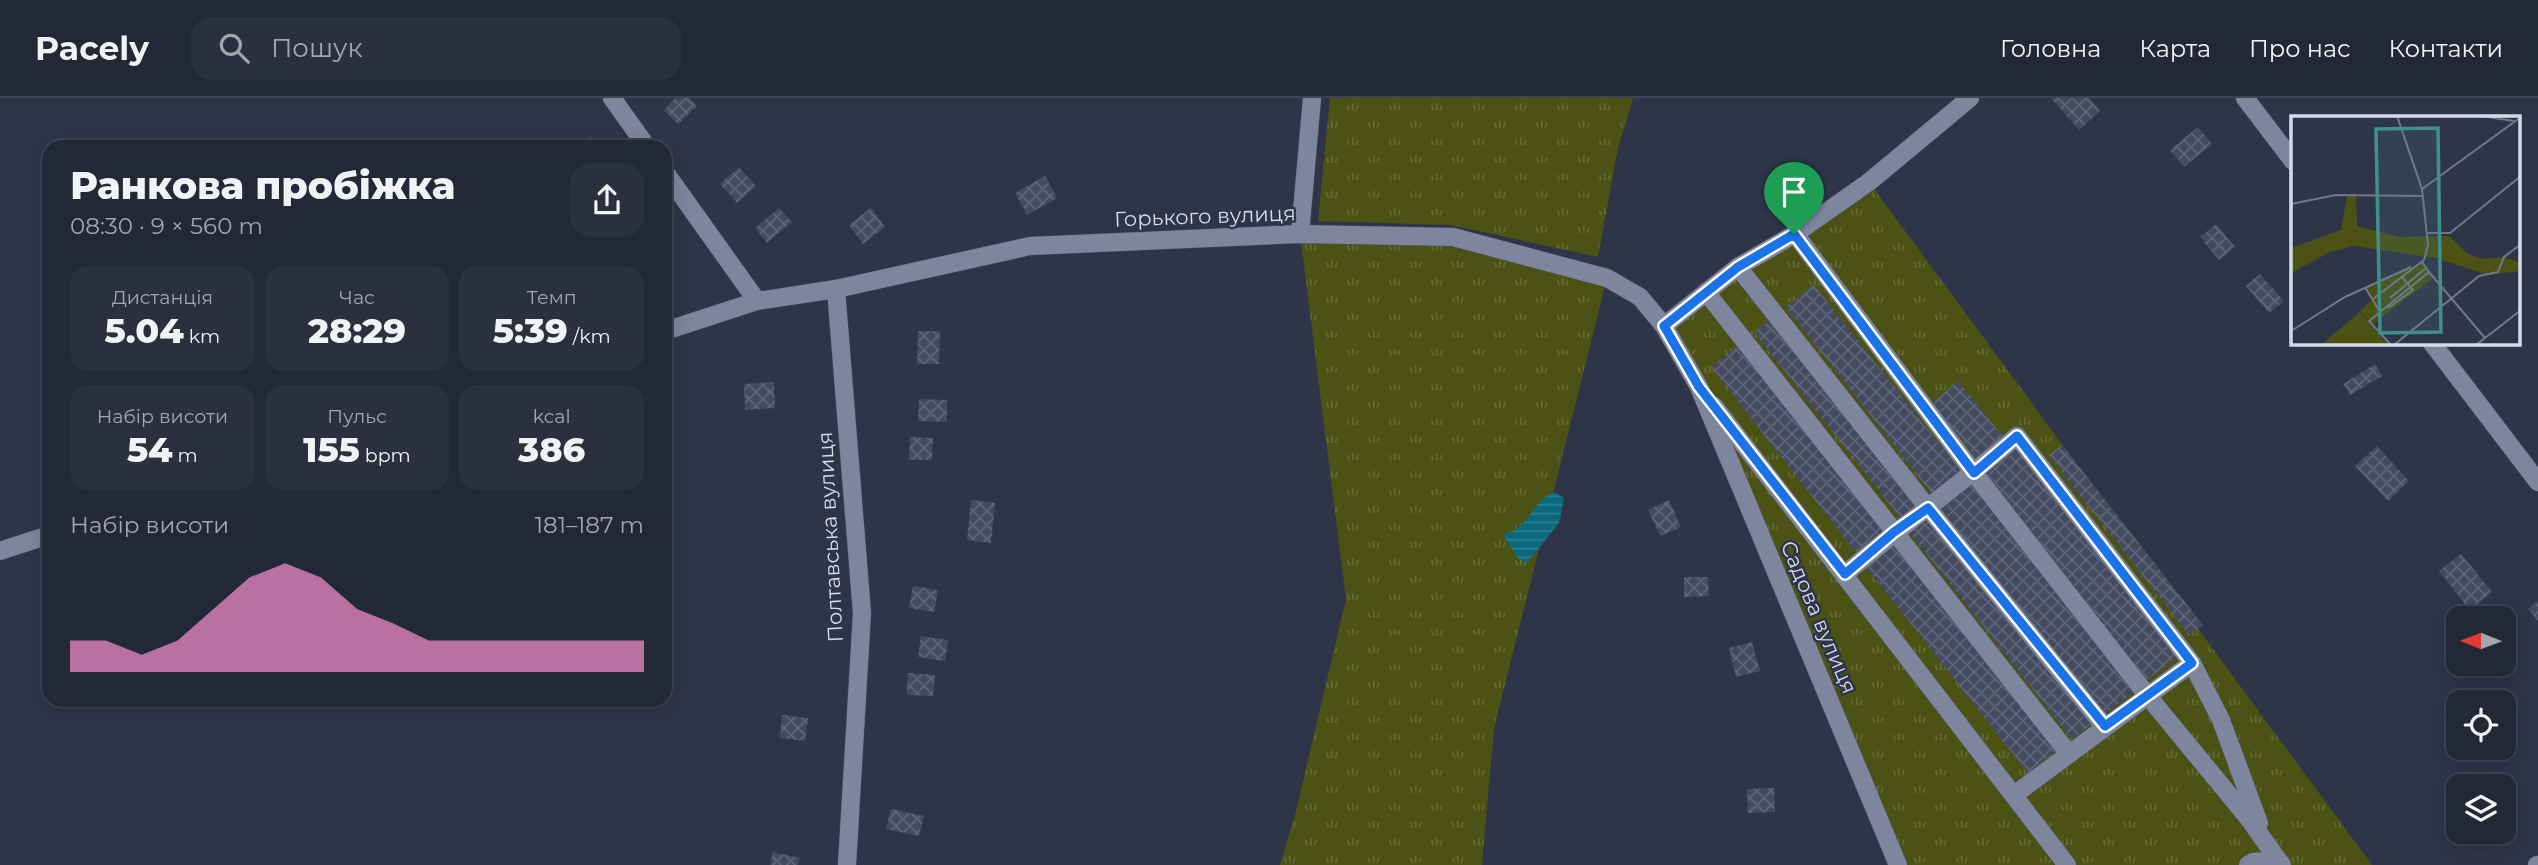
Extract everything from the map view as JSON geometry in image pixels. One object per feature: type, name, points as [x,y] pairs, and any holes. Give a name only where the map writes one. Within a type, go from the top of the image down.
[{"type":"street","points":[[612,98],[642,140]]},
{"type":"street","points":[[1300,234],[1312,98]]},
{"type":"street","points":[[1664,326],[1738,267],[1794,234],[1869,182],[1970,98]]},
{"type":"street","points":[[2245,98],[2291,158]]},
{"type":"street","points":[[672,182],[757,301]]},
{"type":"street","name":"Горького вулиця","points":[[672,329],[757,301],[836,289],[1030,246],[1300,234],[1453,237],[1607,278],[1640,297],[1664,326],[1699,387]]},
{"type":"street","points":[[1794,234],[1974,473],[2147,695],[2249,819],[2276,858]]},
{"type":"street","points":[[1738,267],[1928,508],[2105,726]]},
{"type":"street","name":"Полтавська вулиця","points":[[836,289],[862,613],[847,865]]},
{"type":"street","points":[[1706,292],[2069,754]]},
{"type":"street","points":[[2434,345],[2538,482]]},
{"type":"street","points":[[1699,387],[2067,865]]},
{"type":"street","name":"Садова вулиця","points":[[1699,387],[1898,865]]},
{"type":"street","points":[[1845,574],[2017,436],[2192,663],[2221,720],[2276,858]]},
{"type":"street","points":[[0,551],[42,537]]},
{"type":"street","points":[[2014,795],[2192,663]]},
{"type":"street","points":[[2248,865],[2276,858]]},
{"type":"green space","points":[[1330,98],[1633,98],[1618,148],[1598,257],[1451,225],[1318,221]]},
{"type":"green space","points":[[1869,182],[2372,865],[1898,865],[1664,326]]},
{"type":"green space","points":[[1300,234],[1453,237],[1607,278],[1494,728],[1482,865],[1280,865],[1296,811],[1346,599]]},
{"type":"water","points":[[1554,492],[1564,498],[1559,523],[1527,563],[1517,557],[1503,535],[1520,526],[1540,501]]},
{"type":"building","points":[[675,98],[689,98],[697,106],[678,124],[664,110]]},
{"type":"building","points":[[2051,98],[2089,98],[2100,111],[2079,130]]},
{"type":"building","points":[[2198,127],[2212,144],[2184,167],[2170,150]]},
{"type":"building","points":[[739,167],[756,186],[737,203],[720,184]]},
{"type":"building","points":[[1045,176],[1057,198],[1027,215],[1015,193]]},
{"type":"building","points":[[779,208],[792,222],[767,243],[755,228]]},
{"type":"building","points":[[871,208],[885,227],[863,244],[849,225]]},
{"type":"building","points":[[2216,224],[2235,247],[2219,260],[2200,237]]},
{"type":"building","points":[[2260,274],[2284,301],[2269,313],[2246,286]]},
{"type":"building","points":[[1814,285],[1962,473],[1934,496],[1786,307]]},
{"type":"building","points":[[1773,317],[1921,505],[1902,520],[1754,332]]},
{"type":"building","points":[[918,331],[940,331],[939,364],[917,364]]},
{"type":"building","points":[[1740,344],[1888,532],[1858,555],[1711,367]]},
{"type":"building","points":[[2375,364],[2382,376],[2350,395],[2343,384]]},
{"type":"building","points":[[1958,381],[2004,438],[1978,460],[1932,403]]},
{"type":"building","points":[[774,382],[775,408],[745,410],[744,384]]},
{"type":"building","points":[[919,399],[947,400],[947,422],[918,421]]},
{"type":"building","points":[[910,437],[933,438],[932,460],[909,460]]},
{"type":"building","points":[[2062,445],[2203,625],[2189,635],[2049,455]]},
{"type":"building","points":[[2015,446],[2178,656],[2147,680],[1984,470]]},
{"type":"building","points":[[2377,446],[2409,481],[2388,501],[2355,466]]},
{"type":"building","points":[[1970,483],[2133,692],[2103,716],[1940,507]]},
{"type":"building","points":[[971,500],[995,503],[991,543],[967,540]]},
{"type":"building","points":[[1669,500],[1681,527],[1660,536],[1648,510]]},
{"type":"building","points":[[1931,512],[2094,722],[2072,739],[1908,530]]},
{"type":"building","points":[[1895,544],[2056,750],[2028,773],[1866,567]]},
{"type":"building","points":[[2461,554],[2492,592],[2475,606],[2467,606],[2439,571]]},
{"type":"building","points":[[1684,577],[1708,577],[1709,596],[1684,597]]},
{"type":"building","points":[[913,586],[938,590],[934,612],[909,608]]},
{"type":"building","points":[[2538,601],[2538,621],[2528,609]]},
{"type":"building","points":[[921,636],[948,640],[945,661],[918,657]]},
{"type":"building","points":[[1752,642],[1760,671],[1736,677],[1729,648]]},
{"type":"building","points":[[908,673],[935,675],[933,696],[907,695]]},
{"type":"building","points":[[782,715],[808,718],[805,741],[780,738]]},
{"type":"building","points":[[1774,788],[1775,812],[1748,813],[1747,789]]},
{"type":"building","points":[[891,809],[924,816],[919,836],[886,829]]},
{"type":"building","points":[[773,852],[800,858],[798,865],[770,865]]},
{"type":"route","points":[[1794,234],[1974,473],[2017,436],[2192,663],[2105,726],[1928,508],[1894,532],[1845,574],[1699,387],[1664,326],[1738,267],[1794,234]]}]
